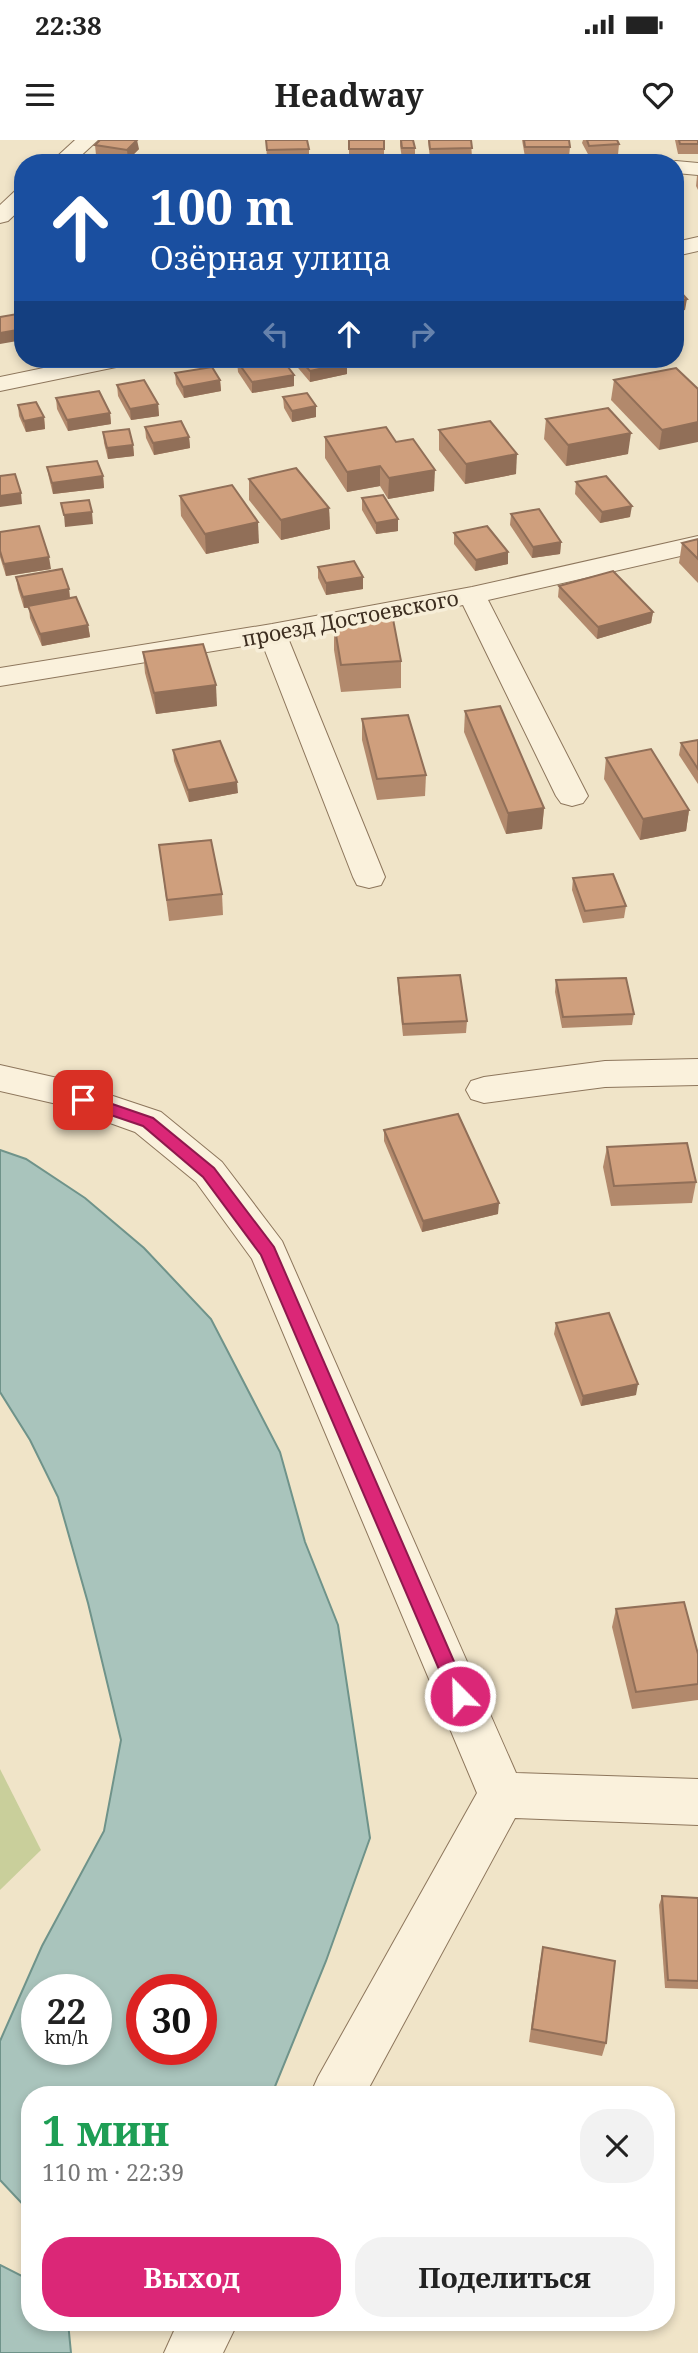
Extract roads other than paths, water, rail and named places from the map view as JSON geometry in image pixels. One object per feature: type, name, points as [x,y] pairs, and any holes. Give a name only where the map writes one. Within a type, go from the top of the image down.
[{"type":"street","points":[[72,154],[88,140]]},
{"type":"street","points":[[0,216],[14,204]]},
{"type":"street","points":[[0,384],[77,368]]},
{"type":"street","name":"проезд Достоевского","points":[[0,677],[272,634],[472,594],[698,544]]},
{"type":"street","points":[[472,594],[572,796]]},
{"type":"street","points":[[272,634],[369,877]]},
{"type":"street","points":[[484,1090],[605,1074],[698,1072]]},
{"type":"street","points":[[0,1078],[62,1092],[148,1122],[209,1172],[268,1252],[502,1795]]},
{"type":"street","points":[[502,1795],[698,1802]]},
{"type":"street","points":[[341,2086],[502,1795]]},
{"type":"street","points":[[192,2353],[204,2331]]},
{"type":"water","points":[[0,1150],[26,1159],[85,1198],[144,1248],[211,1319],[280,1452],[305,1542],[338,1625],[370,1838],[326,1961],[275,2086],[21,2086],[21,2202],[0,2180],[0,2041],[21,1994],[21,2065],[112,2065],[112,1974],[30,1974],[104,1831],[121,1740],[88,1603],[58,1497],[30,1440],[0,1392]]},
{"type":"water","points":[[0,2265],[21,2276],[21,2331],[69,2331],[71,2353],[0,2353]]}]
